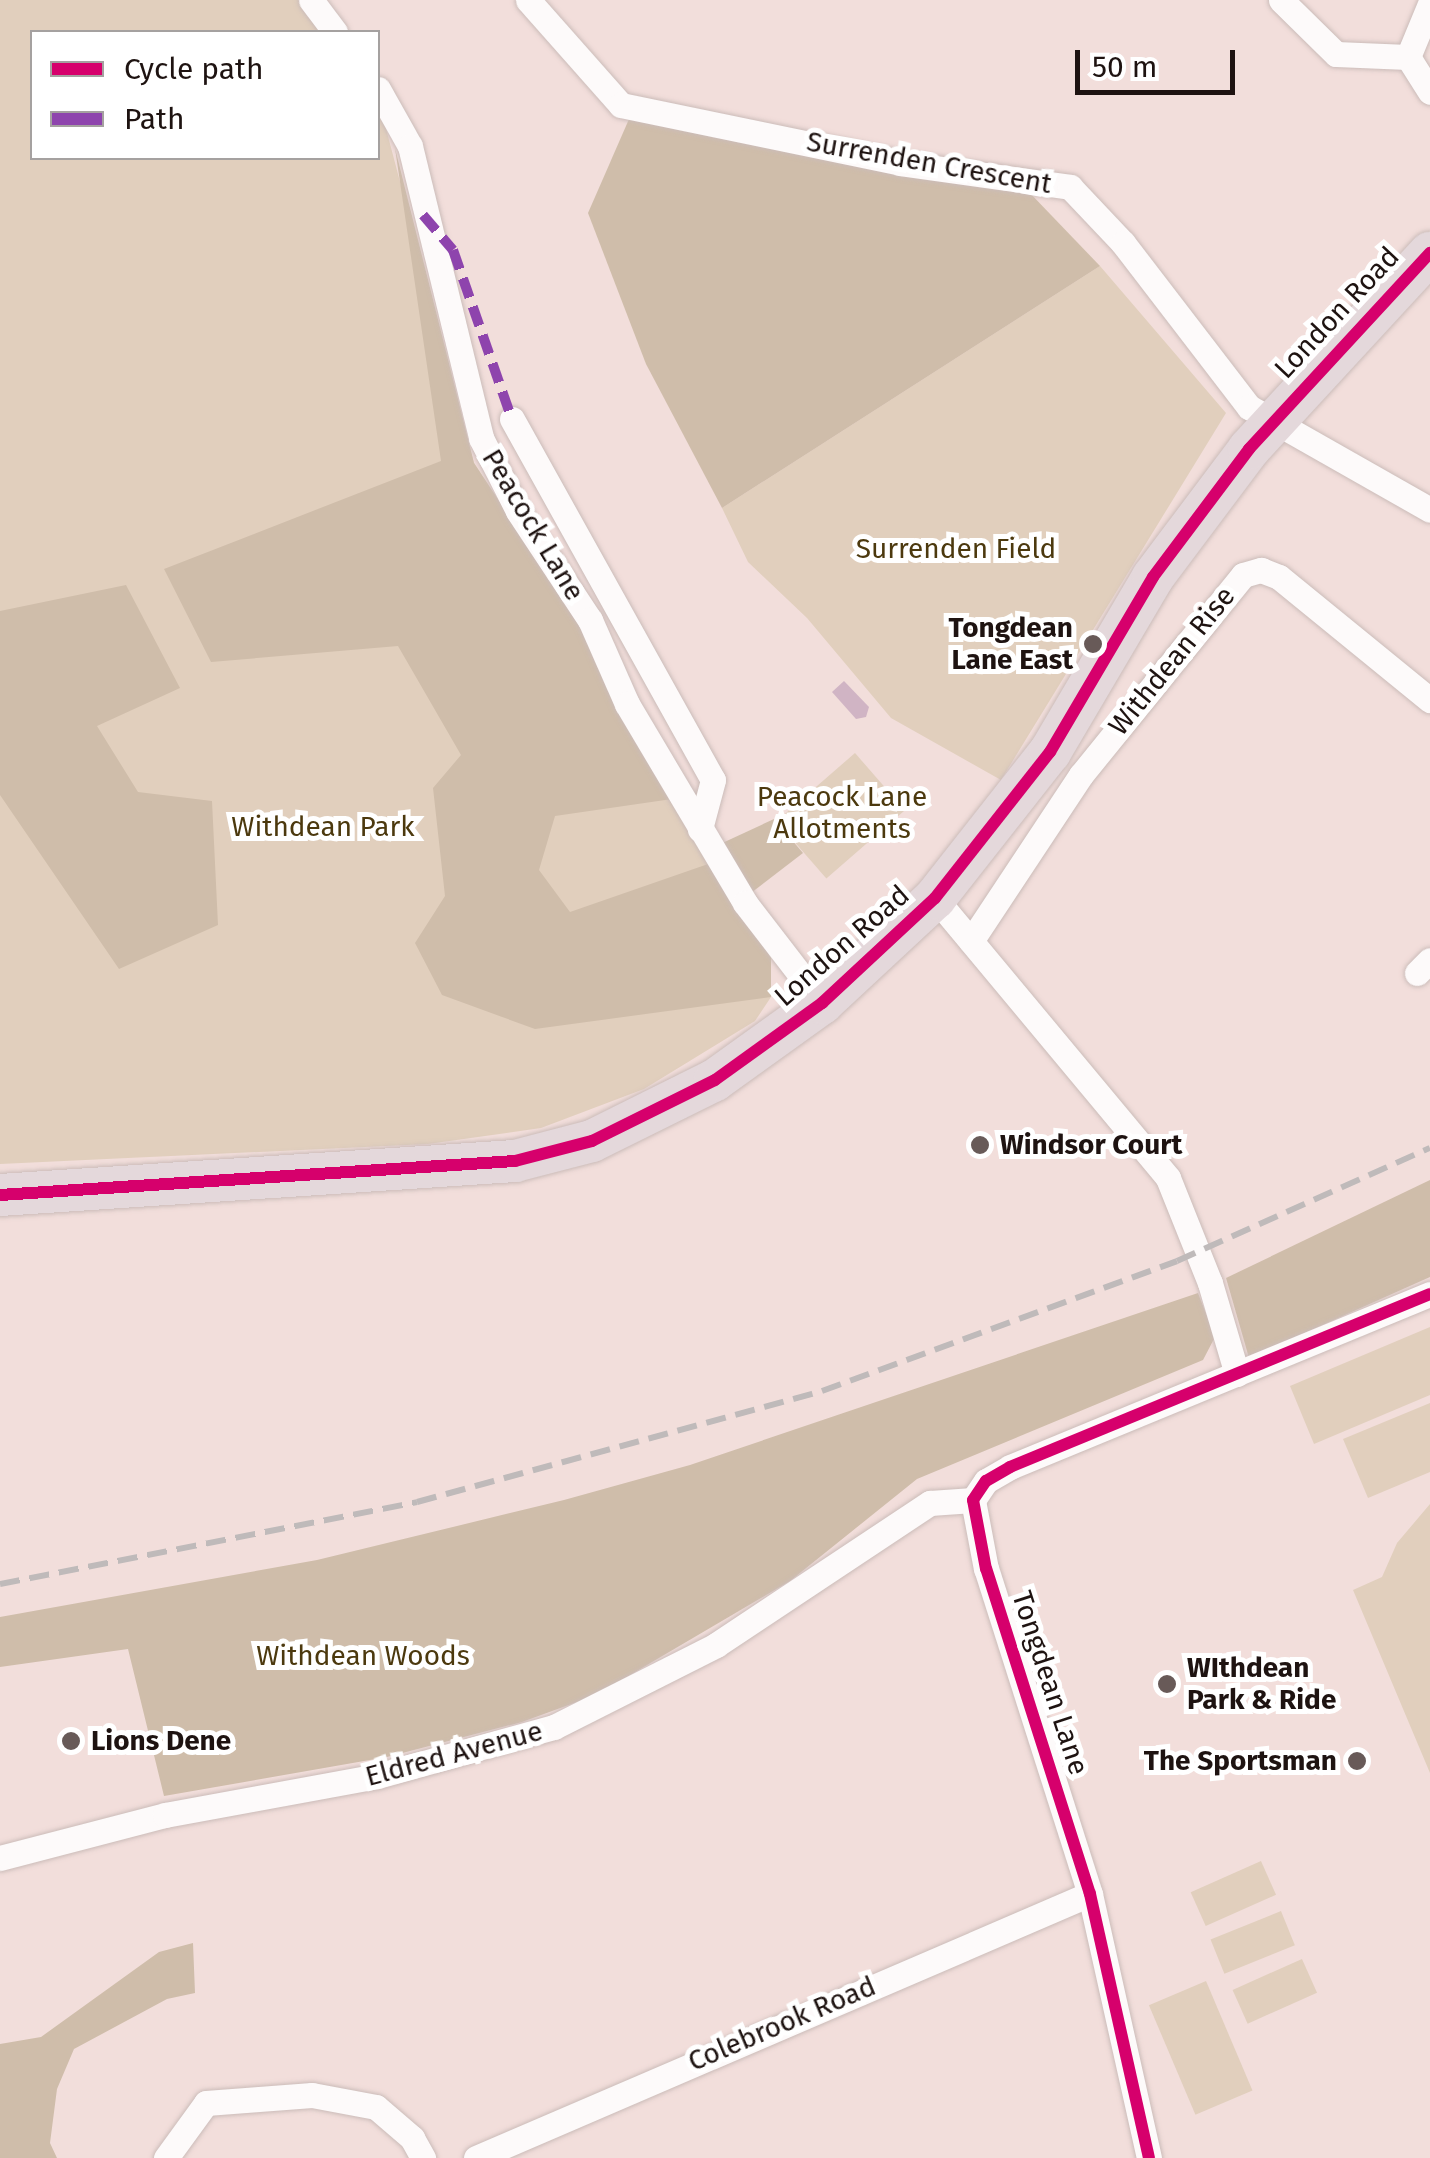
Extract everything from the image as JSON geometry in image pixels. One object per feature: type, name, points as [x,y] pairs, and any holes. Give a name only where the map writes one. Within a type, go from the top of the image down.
[{"type":"highway","name":"London Road","points":[[0,1196],[515,1161],[582,1145],[648,1117],[715,1080],[822,1002],[935,898],[1050,752],[1153,577],[1270,424],[1430,253]]},
{"type":"street","points":[[311,0],[334,30]]},
{"type":"street","name":"Surrenden Crescent","points":[[528,0],[621,105],[900,163],[1070,187],[1270,424]]},
{"type":"street","points":[[1280,0],[1336,54],[1408,57]]},
{"type":"street","points":[[1408,57],[1430,4]]},
{"type":"street","points":[[1408,57],[1430,92]]},
{"type":"street","name":"Peacock Lane","points":[[380,94],[410,146],[480,438],[518,511],[590,620],[627,704],[700,829],[745,903],[822,1002]]},
{"type":"street","name":"Peacock Lane","points":[[512,419],[713,780],[700,829]]},
{"type":"street","points":[[1270,424],[1430,510]]},
{"type":"street","name":"Withdean Rise","points":[[971,941],[1081,775],[1242,575],[1261,570],[1279,577],[1430,700]]},
{"type":"street","points":[[935,898],[1168,1178],[1210,1283],[1232,1376]]},
{"type":"street","points":[[973,1500],[986,1480],[1010,1467],[1430,1294]]},
{"type":"street","name":"Eldred Avenue","points":[[1,1856],[165,1814],[377,1776],[554,1728],[716,1645],[930,1503],[973,1500]]},
{"type":"street","name":"Tongdean Lane","points":[[973,1500],[986,1569],[1090,1894],[1149,2158]]},
{"type":"street","name":"Colebrook Road","points":[[476,2158],[531,2147],[1090,1894]]},
{"type":"street","points":[[166,2158],[206,2103],[312,2095],[376,2106],[423,2158]]},
{"type":"green space","name":"Withdean Park","points":[[0,0],[299,0],[322,30],[30,30],[30,160],[380,160],[380,106],[474,463],[584,630],[672,799],[771,958],[771,997],[755,1021],[644,1089],[541,1128],[428,1144],[0,1164]]},
{"type":"green space","points":[[633,110],[1028,191],[1100,266],[722,508],[646,364],[588,213]]},
{"type":"green space","points":[[395,148],[474,463],[584,630],[672,799],[555,816],[539,870],[570,912],[711,863],[771,958],[771,997],[535,1029],[442,995],[415,943],[445,896],[433,788],[461,755],[398,646],[211,662],[164,569],[441,461]]},
{"type":"green space","name":"Surrenden Field","points":[[1100,266],[1226,413],[1001,780],[891,718],[807,618],[748,562],[722,508]]},
{"type":"green space","points":[[126,585],[180,688],[97,726],[138,792],[212,801],[218,925],[119,969],[0,795],[0,611]]},
{"type":"green space","name":"Peacock Lane Allotments","points":[[855,753],[905,810],[826,879],[777,821]]},
{"type":"green space","points":[[774,819],[803,853],[751,893],[718,845]]},
{"type":"green space","points":[[1430,1180],[1430,1277],[1249,1358],[1226,1278]]},
{"type":"green space","name":"Withdean Woods","points":[[1198,1293],[1215,1337],[1203,1360],[917,1479],[790,1581],[596,1695],[522,1722],[387,1757],[164,1796],[128,1649],[0,1667],[0,1617],[317,1560],[564,1500],[690,1465]]},
{"type":"green space","points":[[1430,1327],[1430,1395],[1314,1444],[1290,1386]]},
{"type":"green space","points":[[1430,1403],[1430,1472],[1368,1498],[1343,1439]]},
{"type":"green space","points":[[1430,1504],[1430,1773],[1353,1590],[1382,1577],[1397,1543]]},
{"type":"green space","points":[[1261,1861],[1276,1895],[1206,1926],[1191,1892]]},
{"type":"green space","points":[[1281,1911],[1295,1945],[1224,1974],[1211,1939]]},
{"type":"green space","points":[[193,1943],[195,1993],[167,1999],[74,2049],[57,2089],[50,2143],[57,2158],[0,2158],[0,2044],[41,2037],[159,1952]]},
{"type":"green space","points":[[1302,1959],[1317,1993],[1248,2024],[1233,1990]]},
{"type":"green space","points":[[1206,1981],[1252,2091],[1195,2115],[1149,2005]]},
{"type":"shaded area","points":[[844,681],[869,707],[866,717],[856,719],[832,692]]},
{"type":"railway","points":[[0,1584],[417,1502],[822,1391],[1177,1261],[1430,1148]]},
{"type":"marked path","points":[[423,215],[453,250],[512,419]]},
{"type":"cycle path","points":[[0,1195],[515,1161],[592,1141],[715,1080],[822,1003],[935,898],[1050,752],[1153,577],[1249,449],[1430,253]]},
{"type":"cycle path","points":[[1149,2158],[1090,1894],[986,1569],[973,1500],[986,1481],[1010,1467],[1430,1294]]},
{"type":"place","name":"Tongdean Lane East","points":[[1093,644]]},
{"type":"place","name":"Windsor Court","points":[[980,1145]]},
{"type":"place","name":"WIthdean Park & Ride","points":[[1167,1684]]},
{"type":"place","name":"Lions Dene","points":[[71,1741]]},
{"type":"place","name":"The Sportsman","points":[[1357,1761]]}]
